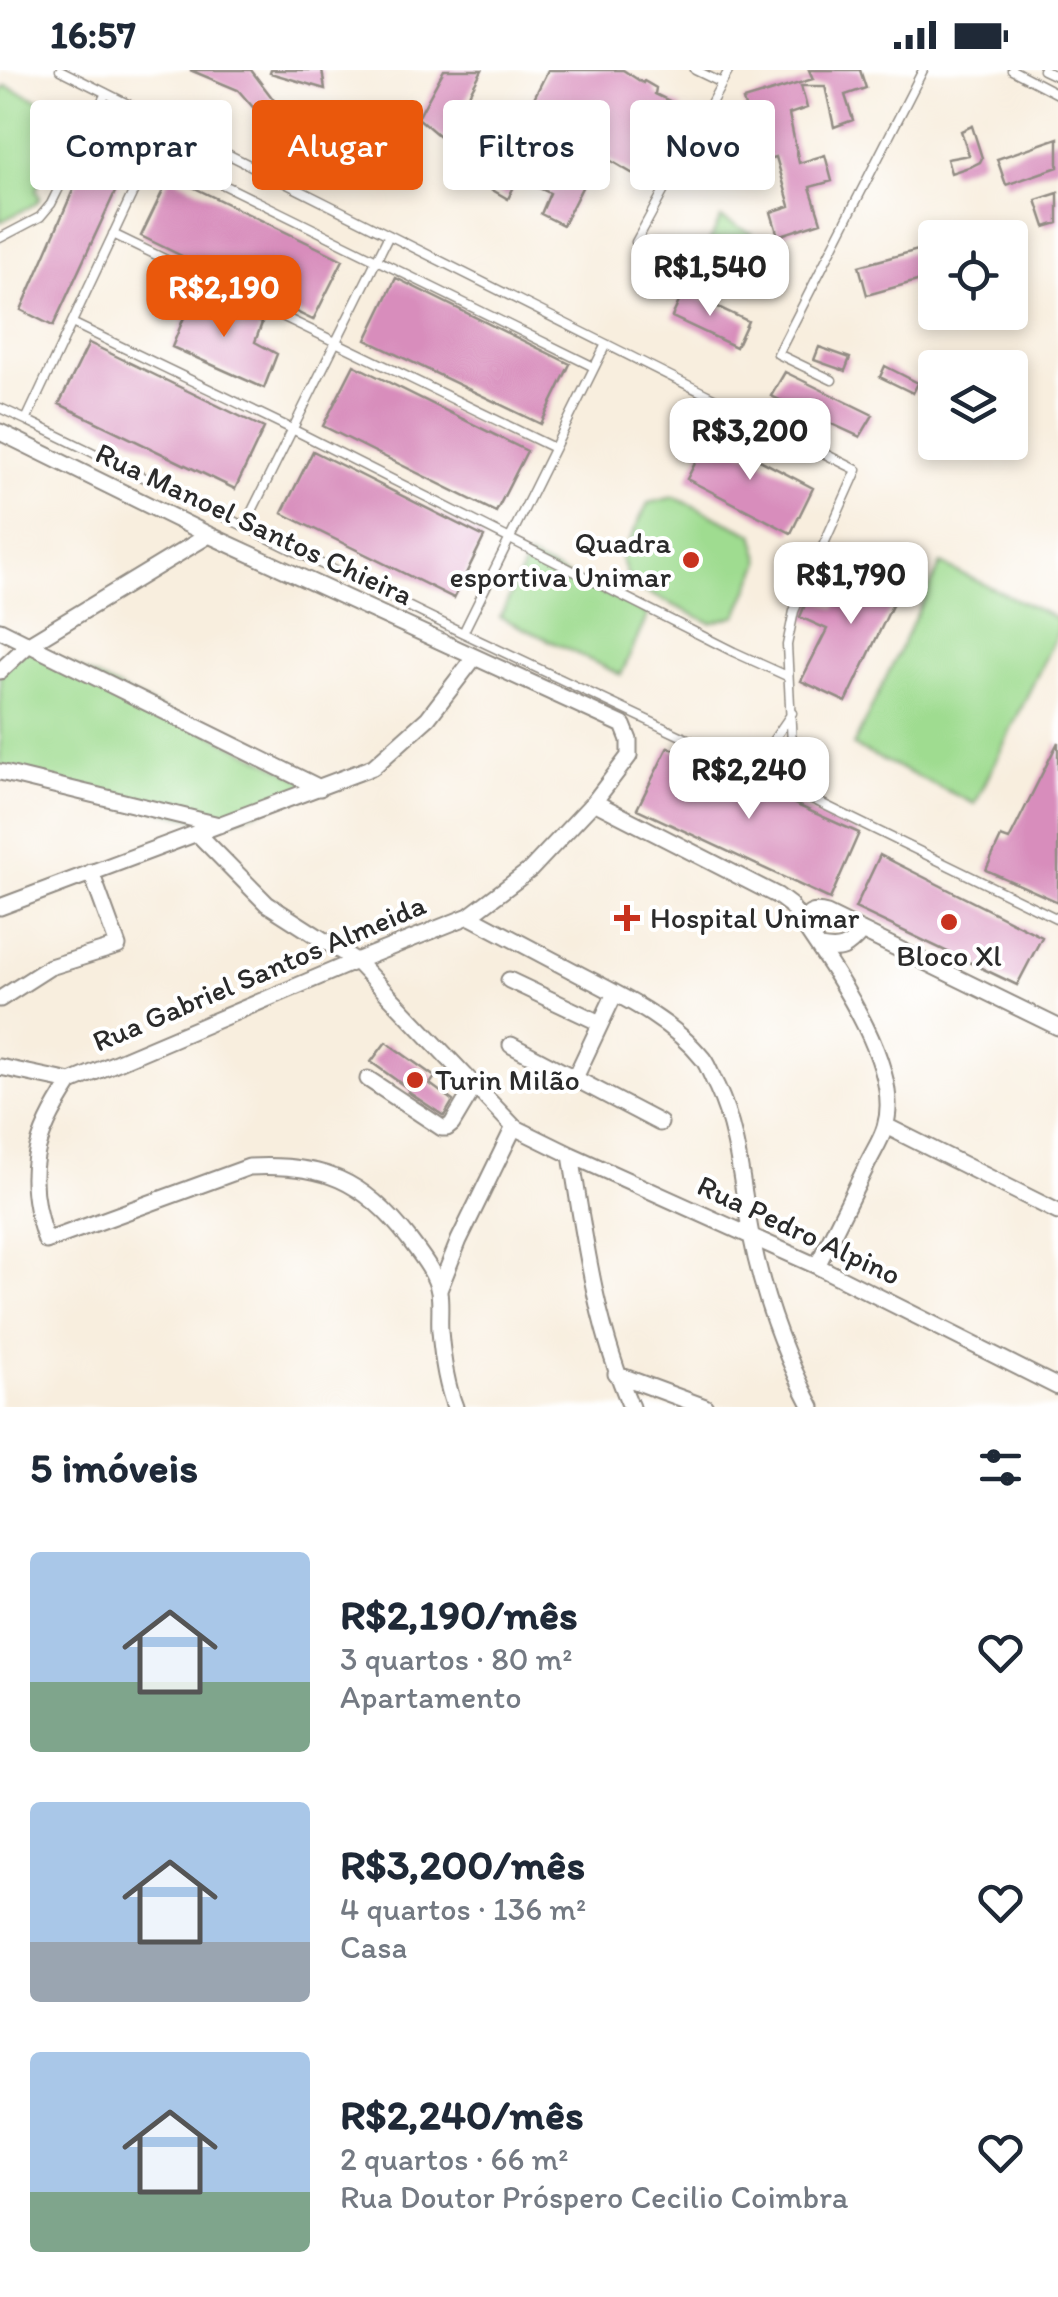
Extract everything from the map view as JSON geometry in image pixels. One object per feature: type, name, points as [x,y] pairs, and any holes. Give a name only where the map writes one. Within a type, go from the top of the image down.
[{"type":"street","name":"Rua Manoel Santos Chieira","points":[[0,432],[209,536],[622,725],[629,740],[629,756],[594,802]]},
{"type":"street","points":[[0,671],[30,644],[209,536]]},
{"type":"street","points":[[0,630],[320,788]]},
{"type":"street","points":[[0,907],[373,767],[428,718],[474,658]]},
{"type":"street","points":[[0,772],[219,825]]},
{"type":"street","points":[[594,802],[790,905],[856,1005],[889,1094],[886,1126],[817,1266]]},
{"type":"street","name":"Rua Gabriel Santos Almeida","points":[[439,1290],[423,1258],[392,1216],[362,1190],[338,1178],[280,1165],[248,1166],[46,1241],[36,1214],[34,1161],[51,1112],[71,1082],[469,916],[530,870],[594,802]]},
{"type":"street","name":"Rua Pedro Alpino","points":[[197,833],[266,904],[356,960],[514,1127],[817,1266],[1058,1387]]},
{"type":"street","points":[[0,1000],[50,967],[118,946],[91,872]]},
{"type":"street","points":[[802,923],[816,910],[1058,1027]]},
{"type":"street","points":[[469,916],[651,1015],[683,1039],[704,1062],[735,1136],[751,1236],[770,1315],[812,1407]]},
{"type":"street","points":[[818,948],[840,950],[862,932]]},
{"type":"street","points":[[509,980],[600,1023]]},
{"type":"street","points":[[574,1080],[616,994]]},
{"type":"street","points":[[511,1045],[660,1123]]},
{"type":"street","points":[[0,1067],[71,1082]]},
{"type":"street","points":[[368,1079],[442,1128],[452,1124],[474,1087]]},
{"type":"street","points":[[886,1126],[1058,1212]]},
{"type":"street","points":[[455,1407],[440,1336],[439,1290],[514,1127]]},
{"type":"street","points":[[571,1155],[595,1297],[616,1374],[631,1407]]},
{"type":"street","points":[[616,1374],[705,1407]]},
{"type":"lane","points":[[60,70],[121,100]]},
{"type":"lane","points":[[694,70],[722,83]]},
{"type":"lane","points":[[636,242],[729,70]]},
{"type":"lane","points":[[832,380],[778,354],[924,70]]},
{"type":"lane","points":[[1012,70],[1058,94]]},
{"type":"lane","points":[[1044,70],[1058,77]]},
{"type":"lane","points":[[0,238],[40,216],[51,204],[106,92]]},
{"type":"lane","points":[[232,157],[857,470],[794,611],[786,646],[792,745],[774,782]]},
{"type":"lane","points":[[232,189],[594,367]]},
{"type":"lane","points":[[26,420],[134,190]]},
{"type":"lane","points":[[114,234],[554,448]]},
{"type":"lane","points":[[245,525],[389,236]]},
{"type":"lane","points":[[72,323],[787,676]]},
{"type":"lane","points":[[463,633],[606,344]]},
{"type":"lane","points":[[0,408],[1058,919]]},
{"type":"lane","points":[[753,770],[792,713]]},
{"type":"lane","points":[[769,751],[823,756]]},
{"type":"green space","points":[[6,86],[38,100],[30,100],[30,190],[36,190],[40,198],[0,222],[0,92]]},
{"type":"green space","points":[[721,218],[751,233],[722,291],[692,277]]},
{"type":"green space","name":"Quadra esportiva Unimar","points":[[674,497],[753,534],[761,562],[737,615],[711,623],[631,585],[621,558],[648,503]]},
{"type":"green space","points":[[528,557],[648,614],[621,675],[500,617]]},
{"type":"green space","points":[[941,564],[1058,619],[1058,632],[975,804],[853,746]]},
{"type":"green space","points":[[29,644],[320,788],[219,825],[0,772],[0,671]]},
{"type":"building","points":[[190,70],[251,70],[274,100],[252,100],[252,106],[238,90]]},
{"type":"building","points":[[322,70],[325,89],[270,73]]},
{"type":"building","points":[[444,70],[482,70],[466,100],[443,100],[443,139],[423,122],[423,109]]},
{"type":"building","points":[[548,70],[623,70],[656,88],[655,94],[667,100],[630,100],[630,172],[610,160],[610,100],[533,100]]},
{"type":"building","points":[[809,70],[860,70],[866,88],[845,95],[853,120],[834,127],[825,86],[801,86],[807,108],[789,114],[799,163],[825,155],[832,181],[810,187],[821,222],[778,236],[771,212],[790,206],[775,157],[775,100],[743,100],[813,79]]},
{"type":"building","points":[[972,126],[982,158],[951,173],[947,159],[969,155],[961,131]]},
{"type":"building","points":[[1058,138],[1058,167],[1006,185],[997,159]]},
{"type":"building","points":[[73,190],[116,190],[53,326],[21,310]]},
{"type":"building","points":[[163,190],[199,190],[343,260],[313,320],[141,236]]},
{"type":"building","points":[[492,190],[512,190],[508,199]]},
{"type":"building","points":[[544,190],[581,190],[563,225],[541,214],[550,193]]},
{"type":"building","points":[[1058,193],[1058,223],[1045,227],[1036,200]]},
{"type":"building","points":[[918,250],[918,281],[867,295],[859,266]]},
{"type":"building","points":[[396,278],[570,364],[541,424],[366,340]]},
{"type":"building","points":[[195,290],[262,323],[255,342],[277,354],[264,388],[172,347]]},
{"type":"building","points":[[684,291],[748,321],[736,347],[672,317]]},
{"type":"building","points":[[89,343],[264,428],[235,489],[59,404]]},
{"type":"building","points":[[819,347],[850,358],[845,371],[814,360]]},
{"type":"building","points":[[354,365],[527,451],[496,512],[323,426]]},
{"type":"building","points":[[885,366],[918,383],[913,393],[880,377]]},
{"type":"building","points":[[785,372],[873,415],[860,437],[771,396]]},
{"type":"building","points":[[710,434],[813,488],[791,533],[687,479]]},
{"type":"building","points":[[313,451],[484,537],[454,598],[282,513]]},
{"type":"building","points":[[863,554],[906,576],[846,702],[801,681],[827,629],[800,617],[809,595],[835,608]]},
{"type":"building","points":[[1058,742],[1058,902],[986,870],[1001,837],[1009,840]]},
{"type":"building","points":[[668,747],[859,833],[830,899],[637,809]]},
{"type":"building","name":"Bloco Xl","points":[[880,855],[1042,937],[1017,985],[855,908]]},
{"type":"building","name":"Turin Milão","points":[[386,1042],[435,1077],[430,1084],[453,1101],[444,1116],[371,1062]]},
{"type":"place","name":"Quadra esportiva Unimar","points":[[691,560]]},
{"type":"place","name":"Hospital Unimar","points":[[627,918]]},
{"type":"place","name":"Bloco Xl","points":[[949,922]]},
{"type":"place","name":"Turin Milão","points":[[415,1080]]}]
